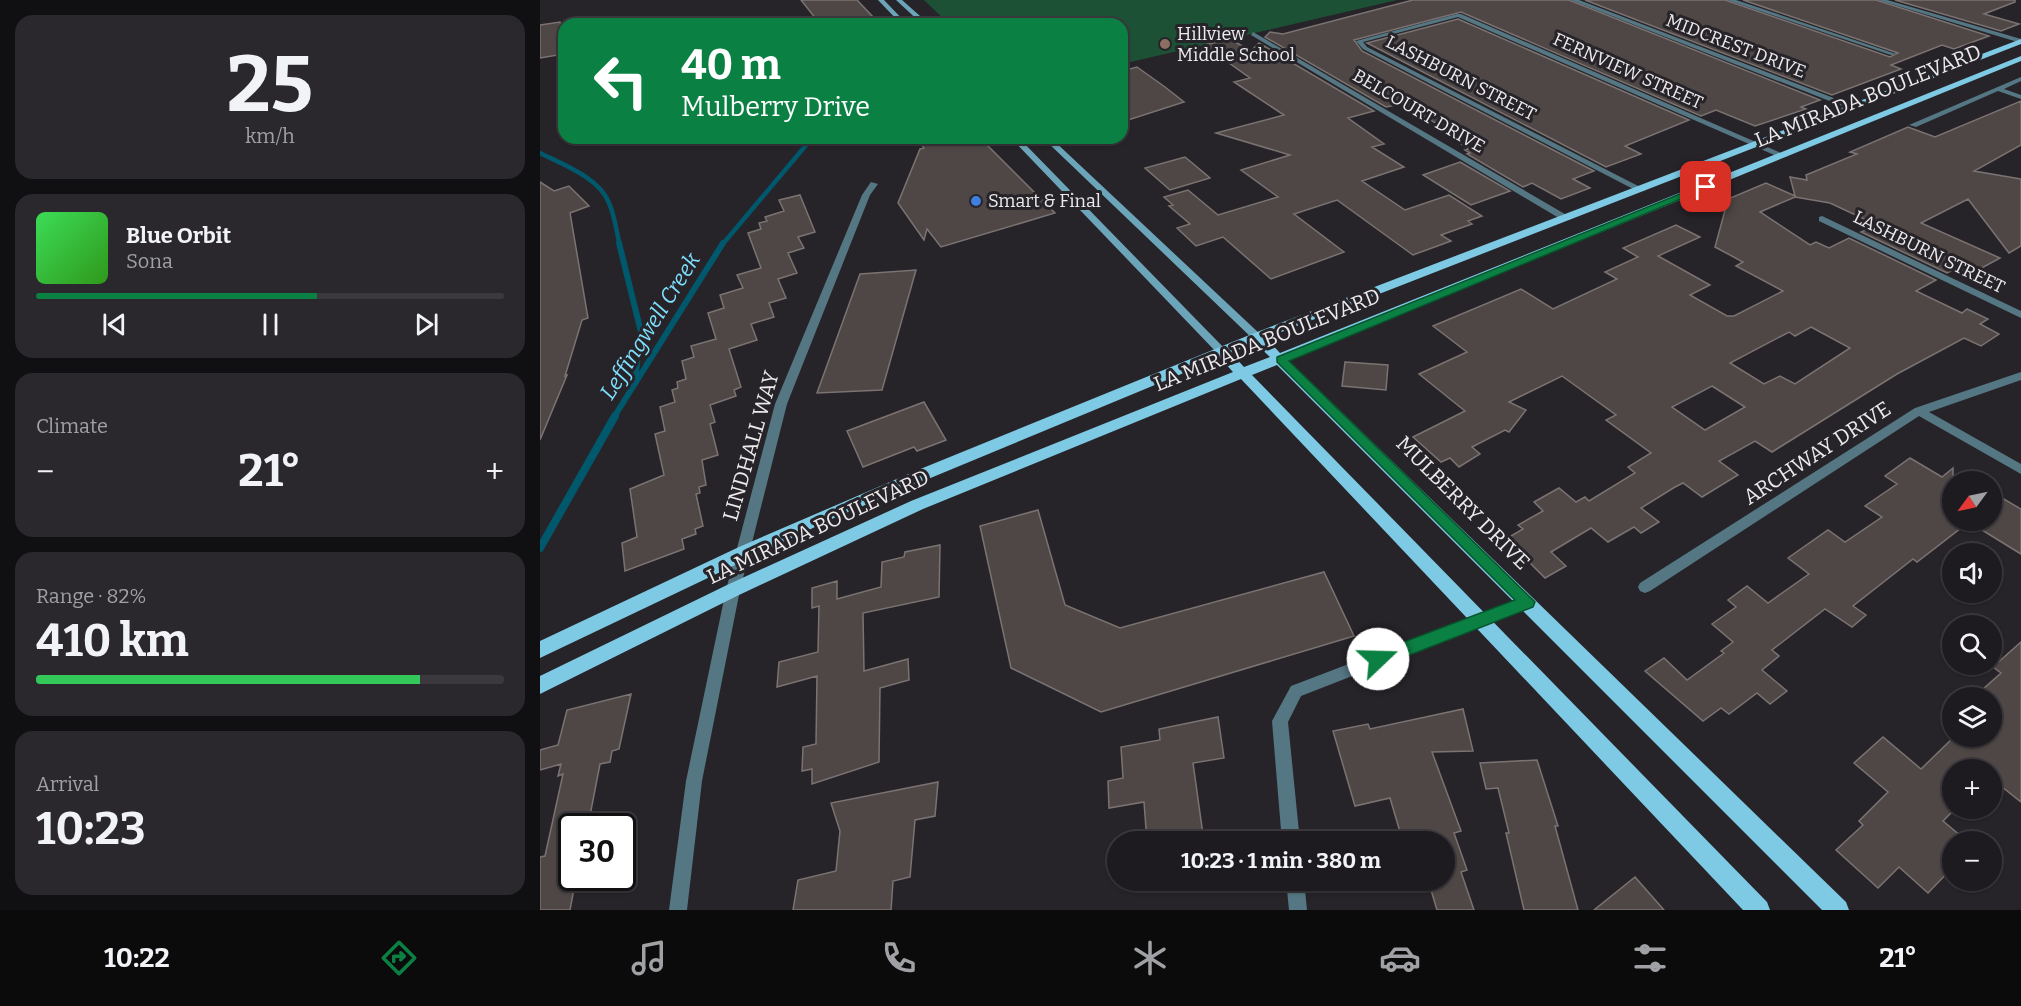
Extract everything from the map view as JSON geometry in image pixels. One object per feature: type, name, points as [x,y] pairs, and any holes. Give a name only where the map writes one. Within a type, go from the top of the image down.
[{"type":"main road","name":"LA MIRADA BOULEVARD","points":[[540,650],[743,552],[870,496],[1257,337],[1642,190],[2021,41]]},
{"type":"main road","name":"LA MIRADA BOULEVARD","points":[[540,685],[733,590],[917,505],[1784,156],[2021,58]]},
{"type":"main road","name":"MULBERRY DRIVE","points":[[1257,337],[1838,910]]},
{"type":"main road","points":[[1222,352],[1759,910]]},
{"type":"street","points":[[881,0],[898,18]]},
{"type":"street","points":[[899,0],[919,18]]},
{"type":"street","name":"MIDCREST DRIVE","points":[[1574,0],[1853,107]]},
{"type":"street","points":[[1730,0],[1893,54]]},
{"type":"street","points":[[1881,0],[2021,41]]},
{"type":"street","name":"FERNVIEW STREET","points":[[1460,15],[1784,156]]},
{"type":"street","name":"LASHBURN STREET","points":[[1460,15],[1359,41],[1365,48],[1642,190]]},
{"type":"street","name":"BELCOURT DRIVE","points":[[1253,34],[1567,219]]},
{"type":"street","name":"LA MIRADA BOULEVARD","points":[[1913,125],[2021,79]]},
{"type":"street","points":[[1997,89],[2021,97]]},
{"type":"street","points":[[1021,144],[1222,352]]},
{"type":"street","name":"MULBERRY DRIVE","points":[[1053,144],[1257,337]]},
{"type":"street","name":"LINDHALL WAY","points":[[678,910],[694,781],[733,590],[781,405],[866,195],[874,184]]},
{"type":"street","name":"LASHBURN STREET","points":[[1822,219],[2021,315]]},
{"type":"street","name":"ARCHWAY DRIVE","points":[[1645,587],[1919,411],[2021,376]]},
{"type":"street","points":[[1919,411],[2021,470]]},
{"type":"street","points":[[1290,831],[1280,721],[1296,691],[1527,602]]},
{"type":"street","points":[[1296,891],[1298,910]]},
{"type":"green space","name":"Hillview Middle School","points":[[924,0],[1397,0],[1128,63],[1128,18],[943,18]]},
{"type":"building","points":[[801,0],[857,0],[874,18],[821,18],[815,18]]},
{"type":"building","points":[[1413,0],[1569,0],[1820,100],[1801,107],[1806,109],[1755,126],[1716,110],[1701,116],[1461,12],[1354,40],[1362,51],[1594,171],[1573,179],[1590,188],[1561,199],[1532,183],[1523,187],[1467,154],[1470,153],[1465,150],[1469,149],[1439,130],[1445,128],[1401,104],[1386,107],[1265,37],[1270,32],[1283,34]]},
{"type":"building","points":[[1585,0],[1725,0],[1890,57],[1898,53],[1743,0],[1876,0],[1989,36],[1954,49],[1942,45],[1891,65],[1901,69],[1832,95]]},
{"type":"building","points":[[1895,0],[2015,0],[2015,2],[1984,14],[2019,24],[2001,31]]},
{"type":"building","points":[[1458,19],[1689,120],[1625,146],[1641,154],[1606,167],[1367,43]]},
{"type":"building","points":[[558,22],[558,55],[540,58],[540,25]]},
{"type":"building","points":[[1230,39],[1251,51],[1259,43],[1374,111],[1348,118],[1384,144],[1372,147],[1404,167],[1362,181],[1405,210],[1449,195],[1482,216],[1468,221],[1472,224],[1441,235],[1451,241],[1413,255],[1337,200],[1294,214],[1344,252],[1271,279],[1223,237],[1196,246],[1177,228],[1190,224],[1169,206],[1173,205],[1164,197],[1188,190],[1218,215],[1278,197],[1241,170],[1290,155],[1216,133],[1284,115],[1234,82],[1250,78],[1204,45]]},
{"type":"building","points":[[1137,67],[1184,102],[1128,120],[1128,69]]},
{"type":"building","points":[[2021,101],[2021,145],[1974,171],[2021,179],[2021,246],[2009,253],[1968,199],[1921,223],[2000,258],[1967,276],[1953,270],[1947,273],[1861,232],[1877,225],[1830,203],[1795,197],[1760,212],[1810,245],[1816,242],[1829,248],[1849,238],[1936,280],[1916,291],[1962,313],[1967,309],[1988,319],[1980,324],[1999,334],[1981,346],[1964,338],[1897,374],[1772,452],[1755,441],[1719,461],[1738,475],[1702,497],[1683,483],[1641,508],[1659,522],[1641,533],[1634,527],[1608,542],[1591,528],[1551,552],[1566,566],[1545,578],[1506,539],[1523,529],[1518,525],[1543,511],[1534,502],[1559,488],[1576,502],[1585,497],[1589,501],[1635,473],[1628,467],[1651,453],[1606,420],[1616,415],[1562,376],[1509,402],[1526,410],[1509,432],[1505,430],[1472,447],[1480,454],[1459,467],[1450,458],[1441,462],[1413,437],[1465,411],[1419,374],[1467,352],[1433,326],[1521,289],[1553,309],[1617,279],[1605,272],[1638,257],[1623,248],[1676,225],[1700,237],[1658,256],[1710,285],[1690,295],[1727,316],[1734,316],[1783,291],[1736,266],[1743,262],[1715,247],[1728,199],[1766,183],[1795,196],[1790,177],[1807,180],[1806,175],[1857,154],[1850,152],[1908,127],[1935,137]],"holes":[[[1811,327],[1850,348],[1795,384],[1780,376],[1764,384],[1730,363],[1789,332],[1795,336]],[[1712,386],[1745,407],[1705,430],[1672,407]]]},
{"type":"building","name":"Smart & Final","points":[[921,144],[986,144],[1055,213],[941,247],[927,229],[924,240],[898,203],[920,149],[924,148]]},
{"type":"building","points":[[1185,157],[1210,178],[1170,190],[1145,168]]},
{"type":"building","points":[[1460,162],[1510,191],[1471,205],[1423,175]]},
{"type":"building","points":[[540,182],[554,191],[569,186],[589,206],[570,213],[588,318],[582,320],[565,376],[567,375],[540,440]]},
{"type":"building","points":[[800,195],[815,232],[798,237],[804,248],[788,253],[797,273],[778,279],[786,298],[769,303],[774,317],[751,324],[757,340],[729,349],[741,387],[734,390],[736,396],[710,405],[715,422],[710,424],[718,455],[702,460],[706,485],[699,487],[700,493],[696,494],[703,526],[695,529],[696,534],[682,539],[684,549],[625,571],[622,543],[637,537],[630,489],[664,475],[655,434],[665,431],[660,407],[675,402],[672,390],[678,388],[677,382],[686,379],[682,361],[694,357],[691,346],[716,339],[708,313],[724,308],[720,295],[743,288],[737,275],[761,268],[748,233],[761,229],[759,223],[767,221],[765,217],[784,211],[779,200]]},
{"type":"building","points":[[916,270],[882,390],[817,393],[860,274]]},
{"type":"building","points":[[1345,362],[1388,365],[1386,390],[1342,386]]},
{"type":"building","points":[[924,402],[946,440],[917,451],[914,447],[863,467],[847,431]]},
{"type":"building","points":[[1910,458],[1942,477],[1942,531],[1957,531],[1917,562],[1913,559],[1853,606],[1866,615],[1852,627],[1825,609],[1772,650],[1779,656],[1762,670],[1787,691],[1770,704],[1757,693],[1729,714],[1721,708],[1703,721],[1645,671],[1664,658],[1687,680],[1724,653],[1721,651],[1733,642],[1712,624],[1736,607],[1728,600],[1747,586],[1768,603],[1809,574],[1788,558],[1828,530],[1845,542],[1882,517],[1865,506],[1897,484],[1885,476]]},
{"type":"building","points":[[2002,498],[2021,509],[2021,554],[1984,531],[2002,531]]},
{"type":"building","points":[[1038,510],[1065,605],[1120,628],[1324,572],[1354,636],[1101,712],[1011,668],[980,526]]},
{"type":"building","points":[[940,545],[939,597],[863,613],[864,671],[908,659],[909,680],[880,688],[879,762],[812,784],[812,769],[802,771],[803,747],[816,744],[817,676],[777,687],[779,662],[818,652],[819,606],[812,608],[812,588],[837,581],[837,599],[881,587],[882,562],[904,557],[905,552]]},
{"type":"building","points":[[2021,642],[2021,802],[2002,787],[2002,759],[1942,759],[1942,819],[1945,819],[1943,821],[1955,831],[1942,831],[1942,878],[1928,893],[1899,867],[1878,888],[1836,850],[1863,825],[1859,821],[1888,792],[1854,763],[1883,737],[1921,769],[1944,747],[2002,747],[2002,687],[1985,687],[1999,675],[2002,675],[2002,659]]},
{"type":"building","points":[[631,694],[619,749],[612,751],[610,762],[600,764],[591,813],[558,813],[558,891],[574,891],[570,910],[540,910],[540,857],[545,856],[563,774],[558,776],[561,764],[540,770],[540,750],[558,745],[567,710]]},
{"type":"building","points":[[1463,709],[1473,751],[1432,752],[1461,831],[1400,831],[1390,798],[1355,806],[1333,731],[1368,724],[1370,729]]},
{"type":"building","points":[[1218,717],[1224,758],[1193,763],[1202,831],[1146,831],[1144,802],[1109,808],[1108,781],[1123,778],[1121,747],[1160,740],[1159,729]]},
{"type":"building","points":[[1537,760],[1558,826],[1555,826],[1578,910],[1524,910],[1498,788],[1486,789],[1480,763]]},
{"type":"building","points":[[938,782],[935,816],[915,820],[910,877],[893,881],[891,910],[793,910],[798,880],[836,871],[840,831],[831,803]]},
{"type":"building","points":[[1455,836],[1467,870],[1461,872],[1474,910],[1437,910],[1431,891],[1455,891]]},
{"type":"building","points":[[1635,877],[1664,910],[1594,910]]},
{"type":"waterway","name":"Leffingwell Creek","points":[[722,245],[807,144]]},
{"type":"waterway","points":[[540,153],[569,167],[598,186],[611,208],[620,245]]},
{"type":"waterway","points":[[619,243],[641,332],[635,379]]},
{"type":"waterway","name":"Leffingwell Creek","points":[[614,417],[723,243]]},
{"type":"waterway","name":"Leffingwell Creek","points":[[540,548],[615,416]]},
{"type":"place","name":"Hillview Middle School","points":[[1165,44]]},
{"type":"place","name":"Smart & Final","points":[[976,201]]},
{"type":"route","points":[[1378,659],[1527,602],[1281,359],[1706,187]]}]
